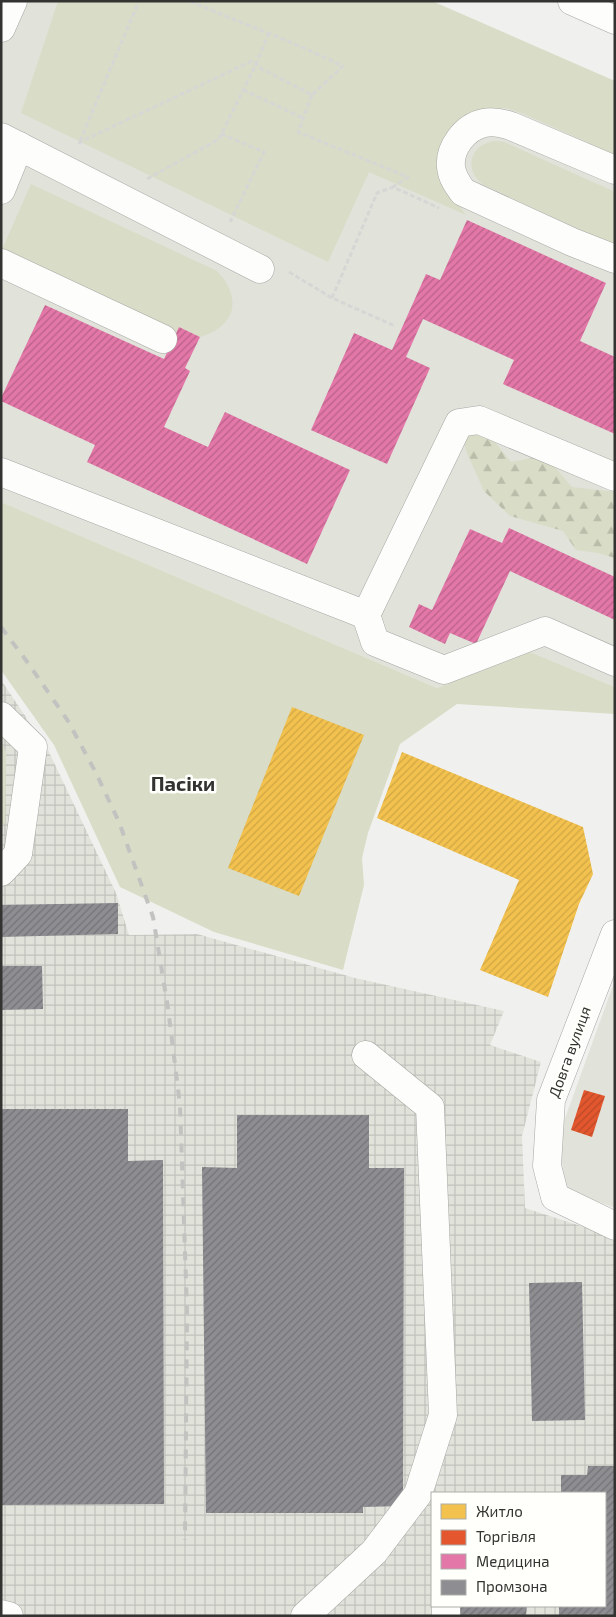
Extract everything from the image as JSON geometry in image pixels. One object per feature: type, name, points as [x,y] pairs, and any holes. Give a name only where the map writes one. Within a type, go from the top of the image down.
[{"type":"main road","points":[[1,28],[13,1]]},
{"type":"main road","points":[[572,1],[615,20]]},
{"type":"main road","points":[[615,170],[511,126],[497,122],[483,123],[470,129],[459,139],[453,152],[451,166],[454,180],[463,192],[572,242],[615,258]]},
{"type":"main road","points":[[1,190],[10,142],[260,269]]},
{"type":"main road","points":[[1,263],[163,339]]},
{"type":"main road","points":[[615,477],[479,420],[459,423],[366,615],[375,642],[444,670],[545,631],[615,662]]},
{"type":"main road","points":[[1,472],[366,615]]},
{"type":"main road","points":[[1,716],[33,747],[18,854],[1,872]]},
{"type":"main road","name":"Довга вулиця","points":[[615,934],[551,1100],[547,1166],[555,1197],[615,1226]]},
{"type":"main road","points":[[305,1616],[374,1552],[418,1494],[443,1415],[430,1107],[366,1055]]},
{"type":"main road","points":[[1,1614],[9,1616]]},
{"type":"path","points":[[76,150],[139,1]]},
{"type":"path","points":[[190,1],[343,66],[312,95],[298,132],[408,177],[392,187],[377,193],[332,298]]},
{"type":"path","points":[[142,182],[219,139],[269,33]]},
{"type":"path","points":[[80,142],[252,61],[312,95]]},
{"type":"path","points":[[243,90],[303,118]]},
{"type":"path","points":[[221,134],[264,152],[226,230]]},
{"type":"path","points":[[392,187],[441,209]]},
{"type":"path","points":[[287,271],[332,298],[394,326]]},
{"type":"shaded area","points":[[1,1],[275,1],[615,148],[615,687],[530,652],[437,688],[1,502]]},
{"type":"shaded area","points":[[1,680],[48,750],[116,893],[129,935],[197,934],[355,978],[504,1011],[490,1045],[541,1062],[522,1136],[525,1208],[615,1237],[615,1616],[1,1616]]},
{"type":"shaded area","points":[[615,980],[615,1208],[565,1189],[559,1135]]},
{"type":"green space","points":[[58,1],[432,1],[615,81],[615,155],[524,114],[506,108],[488,109],[470,115],[451,194],[466,215],[369,172],[328,262],[21,113]]},
{"type":"green space","points":[[496,141],[504,142],[615,192],[615,243],[605,242],[482,184],[476,178],[473,171],[472,157],[481,146]]},
{"type":"green space","points":[[31,184],[217,271],[228,285],[232,299],[232,307],[227,320],[215,331],[200,337],[179,327],[176,333],[1,252]]},
{"type":"green space","points":[[475,431],[491,437],[511,462],[533,458],[554,466],[572,487],[615,492],[615,558],[576,550],[563,531],[510,516],[484,491],[467,453],[461,434]]},
{"type":"green space","points":[[1,502],[437,688],[530,652],[615,687],[615,714],[457,704],[400,744],[368,833],[362,858],[364,885],[343,970],[214,932],[120,887],[54,745],[1,670]]},
{"type":"green space","points":[[1,741],[6,752],[5,823],[1,827]]},
{"type":"building: Житло","points":[[292,707],[364,735],[299,896],[228,868]]},
{"type":"building: Житло","points":[[402,752],[583,827],[593,874],[579,904],[548,997],[480,970],[519,880],[377,818]]},
{"type":"building: Торгівля","points":[[584,1090],[605,1096],[592,1137],[571,1130]]},
{"type":"building: Медицина","points":[[467,220],[606,283],[580,341],[615,357],[615,434],[503,384],[514,360],[423,319],[406,357],[430,368],[387,464],[311,430],[354,333],[392,350],[426,274],[440,280]]},
{"type":"building: Медицина","points":[[45,305],[164,359],[179,327],[200,337],[185,368],[190,371],[164,427],[208,447],[225,412],[350,470],[307,564],[87,462],[95,445],[1,401]]},
{"type":"building: Медицина","points":[[509,528],[615,577],[615,620],[510,571],[476,644],[450,633],[445,644],[409,627],[419,604],[432,610],[470,529],[502,543]]},
{"type":"building: Промзона","points":[[118,903],[118,934],[1,937],[1,905]]},
{"type":"building: Промзона","points":[[1,966],[42,966],[43,1009],[1,1010]]},
{"type":"building: Промзона","points":[[1,1109],[128,1109],[128,1161],[163,1160],[164,1504],[1,1505]]},
{"type":"building: Промзона","points":[[237,1115],[369,1115],[369,1168],[404,1168],[403,1506],[363,1507],[363,1513],[206,1513],[202,1167],[237,1168]]},
{"type":"building: Промзона","points":[[582,1282],[585,1420],[532,1421],[529,1283]]},
{"type":"building: Промзона","points":[[588,1466],[615,1466],[615,1616],[559,1616],[559,1607],[606,1607],[606,1492],[561,1492],[561,1475],[587,1475]]},
{"type":"building: Промзона","points":[[459,1607],[527,1607],[526,1616],[459,1616]]},
{"type":"railway","points":[[1,627],[68,721],[96,773],[119,822],[153,917],[168,1008],[180,1105],[187,1311],[185,1540]]},
{"type":"district","name":"Пасіки","points":[[183,784]]}]
